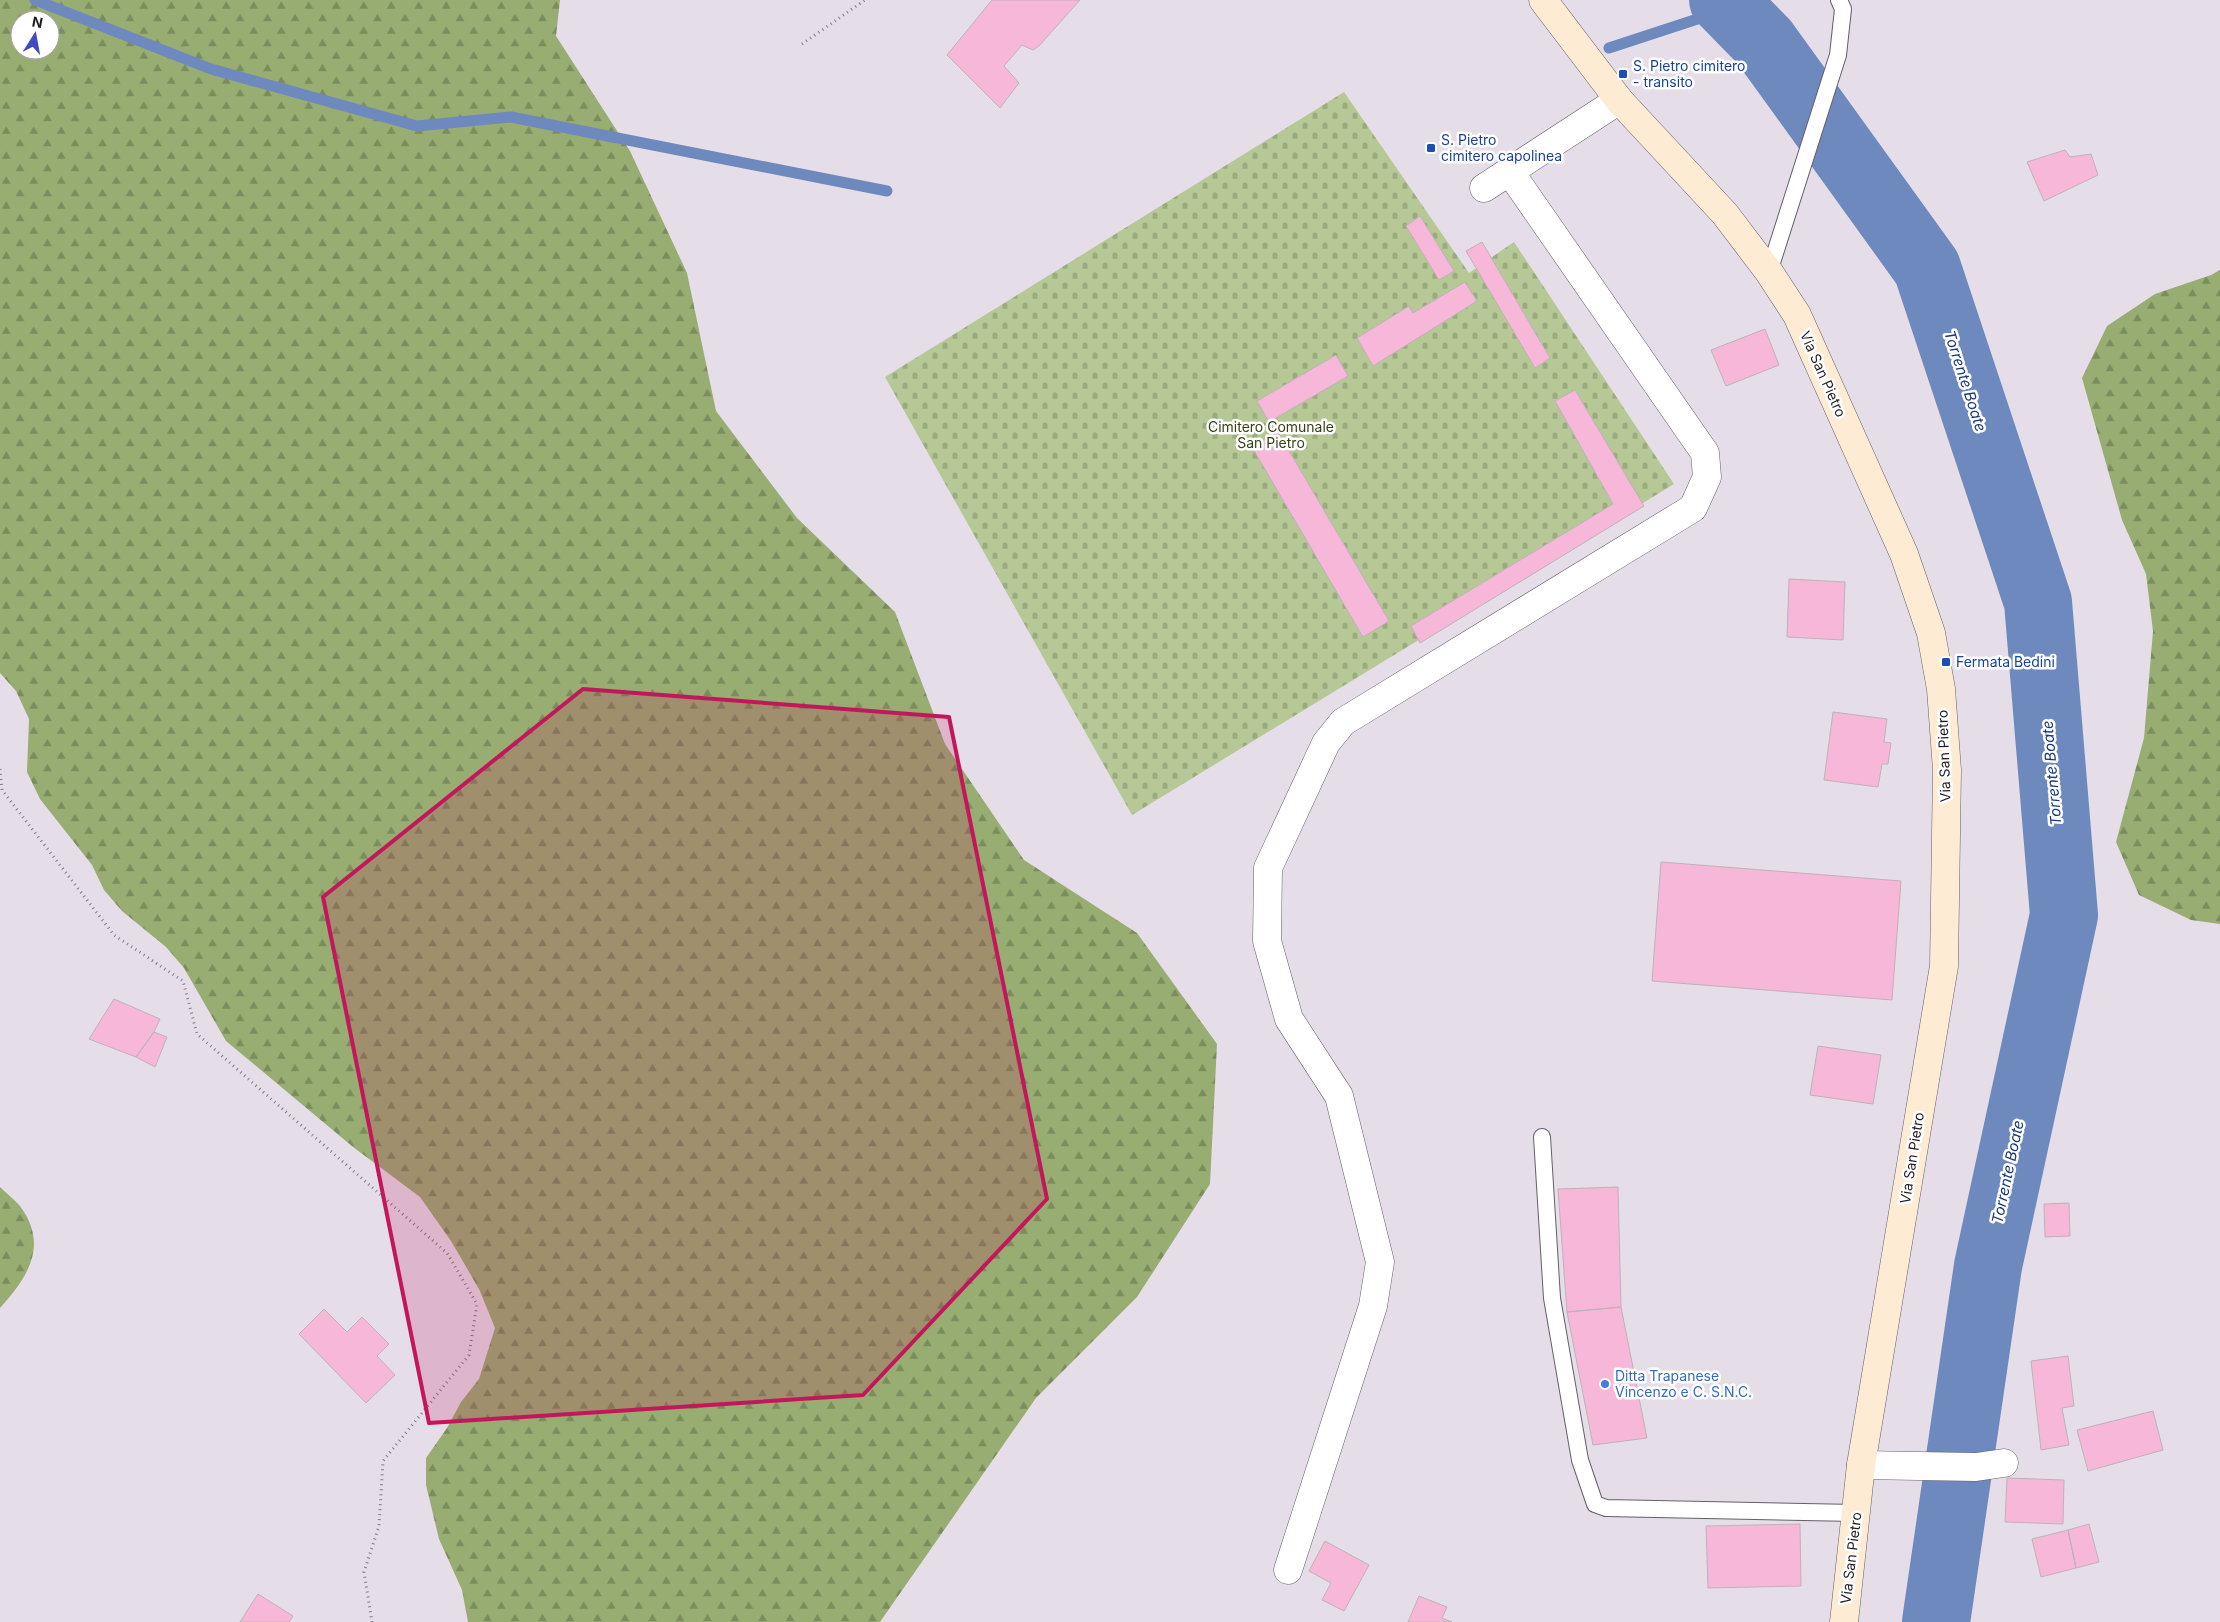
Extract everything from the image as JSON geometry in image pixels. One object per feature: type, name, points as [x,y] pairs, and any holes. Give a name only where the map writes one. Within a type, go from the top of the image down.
[{"type":"street","name":"Via San Pietro","points":[[1543,0],[1619,100],[1724,214],[1769,272],[1797,315],[1904,554],[1931,633],[1941,689],[1947,770],[1944,966],[1862,1465],[1844,1622]]},
{"type":"street","points":[[1484,188],[1619,100]]},
{"type":"street","points":[[1288,1570],[1373,1306],[1380,1262],[1339,1096],[1289,1019],[1286,1010],[1267,941],[1268,868],[1326,743],[1343,722],[1693,508],[1707,477],[1704,453],[1510,172]]},
{"type":"street","points":[[1862,1465],[1976,1467],[2004,1463]]},
{"type":"lane","points":[[1769,272],[1838,55],[1843,8],[1840,0]]},
{"type":"lane","points":[[1542,1137],[1552,1298],[1580,1460],[1595,1504],[1606,1508],[1856,1513]]},
{"type":"path","points":[[802,44],[865,0]]},
{"type":"path","points":[[0,769],[2,790],[114,935],[183,981],[197,1034],[447,1253],[477,1304],[469,1355],[383,1461],[379,1526],[364,1572],[372,1622]]},
{"type":"highlighted area","points":[[583,689],[949,717],[1047,1199],[863,1395],[429,1423],[323,897]]},
{"type":"green space","points":[[0,0],[560,0],[556,36],[630,151],[687,273],[716,411],[797,518],[895,612],[945,744],[1024,860],[1137,933],[1217,1044],[1210,1184],[1137,1297],[1036,1398],[880,1622],[468,1622],[462,1590],[439,1539],[426,1485],[426,1458],[447,1428],[461,1402],[479,1379],[495,1328],[479,1289],[451,1241],[420,1197],[353,1147],[226,1041],[184,968],[166,947],[122,911],[104,890],[92,865],[40,799],[27,772],[29,719],[16,691],[0,673]]},
{"type":"green space","name":"Cimitero Comunale San Pietro","points":[[1344,92],[1469,273],[1514,242],[1674,484],[1132,815],[885,377]]},
{"type":"green space","points":[[2220,270],[2220,924],[2191,920],[2139,895],[2116,842],[2144,738],[2153,631],[2146,574],[2122,520],[2082,378],[2107,326],[2155,294],[2211,275]]},
{"type":"green space","points":[[0,1187],[20,1206],[29,1220],[34,1247],[26,1272],[0,1308]]},
{"type":"building","points":[[992,0],[1080,0],[1039,46],[1033,50],[1022,45],[1004,66],[1019,83],[1000,108],[947,55]]},
{"type":"building","points":[[2065,150],[2070,157],[2091,154],[2098,175],[2044,201],[2027,162]]},
{"type":"building","points":[[1420,216],[1454,271],[1439,280],[1406,226]]},
{"type":"building","points":[[1482,242],[1550,358],[1535,368],[1466,251]]},
{"type":"building","points":[[1465,282],[1477,301],[1373,366],[1357,338],[1409,306],[1413,313]]},
{"type":"building","points":[[1765,329],[1779,365],[1726,386],[1711,350]]},
{"type":"building","points":[[1336,355],[1348,376],[1269,422],[1257,401]]},
{"type":"building","points":[[1575,390],[1644,506],[1420,643],[1411,626],[1613,504],[1555,401]]},
{"type":"building","points":[[1278,432],[1389,621],[1363,637],[1252,447]]},
{"type":"building","points":[[1789,579],[1845,582],[1843,640],[1787,637]]},
{"type":"building","points":[[1833,712],[1887,719],[1884,742],[1891,743],[1888,764],[1882,764],[1878,787],[1824,780]]},
{"type":"building","points":[[1661,862],[1901,881],[1892,1000],[1652,981]]},
{"type":"building","points":[[114,999],[160,1019],[154,1032],[136,1057],[89,1039]]},
{"type":"building","points":[[154,1032],[167,1037],[155,1067],[136,1057]]},
{"type":"building","points":[[1818,1046],[1881,1055],[1873,1104],[1810,1095]]},
{"type":"building","points":[[1618,1187],[1621,1307],[1567,1312],[1558,1189]]},
{"type":"building","points":[[2069,1203],[2070,1236],[2045,1237],[2044,1204]]},
{"type":"building","points":[[1621,1307],[1647,1438],[1593,1445],[1567,1312]]},
{"type":"building","points":[[324,1309],[347,1332],[362,1317],[389,1344],[377,1356],[395,1375],[366,1403],[299,1334]]},
{"type":"building","points":[[2068,1356],[2074,1406],[2062,1408],[2069,1445],[2041,1450],[2031,1361]]},
{"type":"building","points":[[2153,1411],[2163,1450],[2088,1471],[2077,1430]]},
{"type":"building","points":[[2007,1478],[2064,1480],[2063,1524],[2005,1522]]},
{"type":"building","points":[[1800,1524],[1801,1586],[1708,1588],[1706,1526]]},
{"type":"building","points":[[2089,1524],[2099,1562],[2076,1568],[2068,1530]]},
{"type":"building","points":[[2068,1530],[2076,1568],[2041,1577],[2032,1539]]},
{"type":"building","points":[[1325,1541],[1369,1565],[1344,1611],[1322,1600],[1331,1583],[1309,1571]]},
{"type":"building","points":[[258,1594],[293,1616],[289,1622],[240,1622]]},
{"type":"building","points":[[1419,1596],[1447,1607],[1442,1618],[1452,1622],[1408,1622]]},
{"type":"waterway","points":[[35,0],[211,69],[417,126],[511,117],[887,191]]},
{"type":"waterway","name":"Torrente Boate","points":[[1723,0],[1764,42],[1927,268],[2038,602],[2064,915],[1988,1266],[1936,1622]]},
{"type":"waterway","points":[[1609,48],[1731,8]]},
{"type":"place","name":"S. Pietro cimitero - transito","points":[[1623,74]]},
{"type":"place","name":"S. Pietro cimitero capolinea","points":[[1431,148]]},
{"type":"place","name":"Fermata Bedini","points":[[1946,662]]},
{"type":"place","name":"Ditta Trapanese Vincenzo e C. S.N.C.","points":[[1605,1384]]}]
